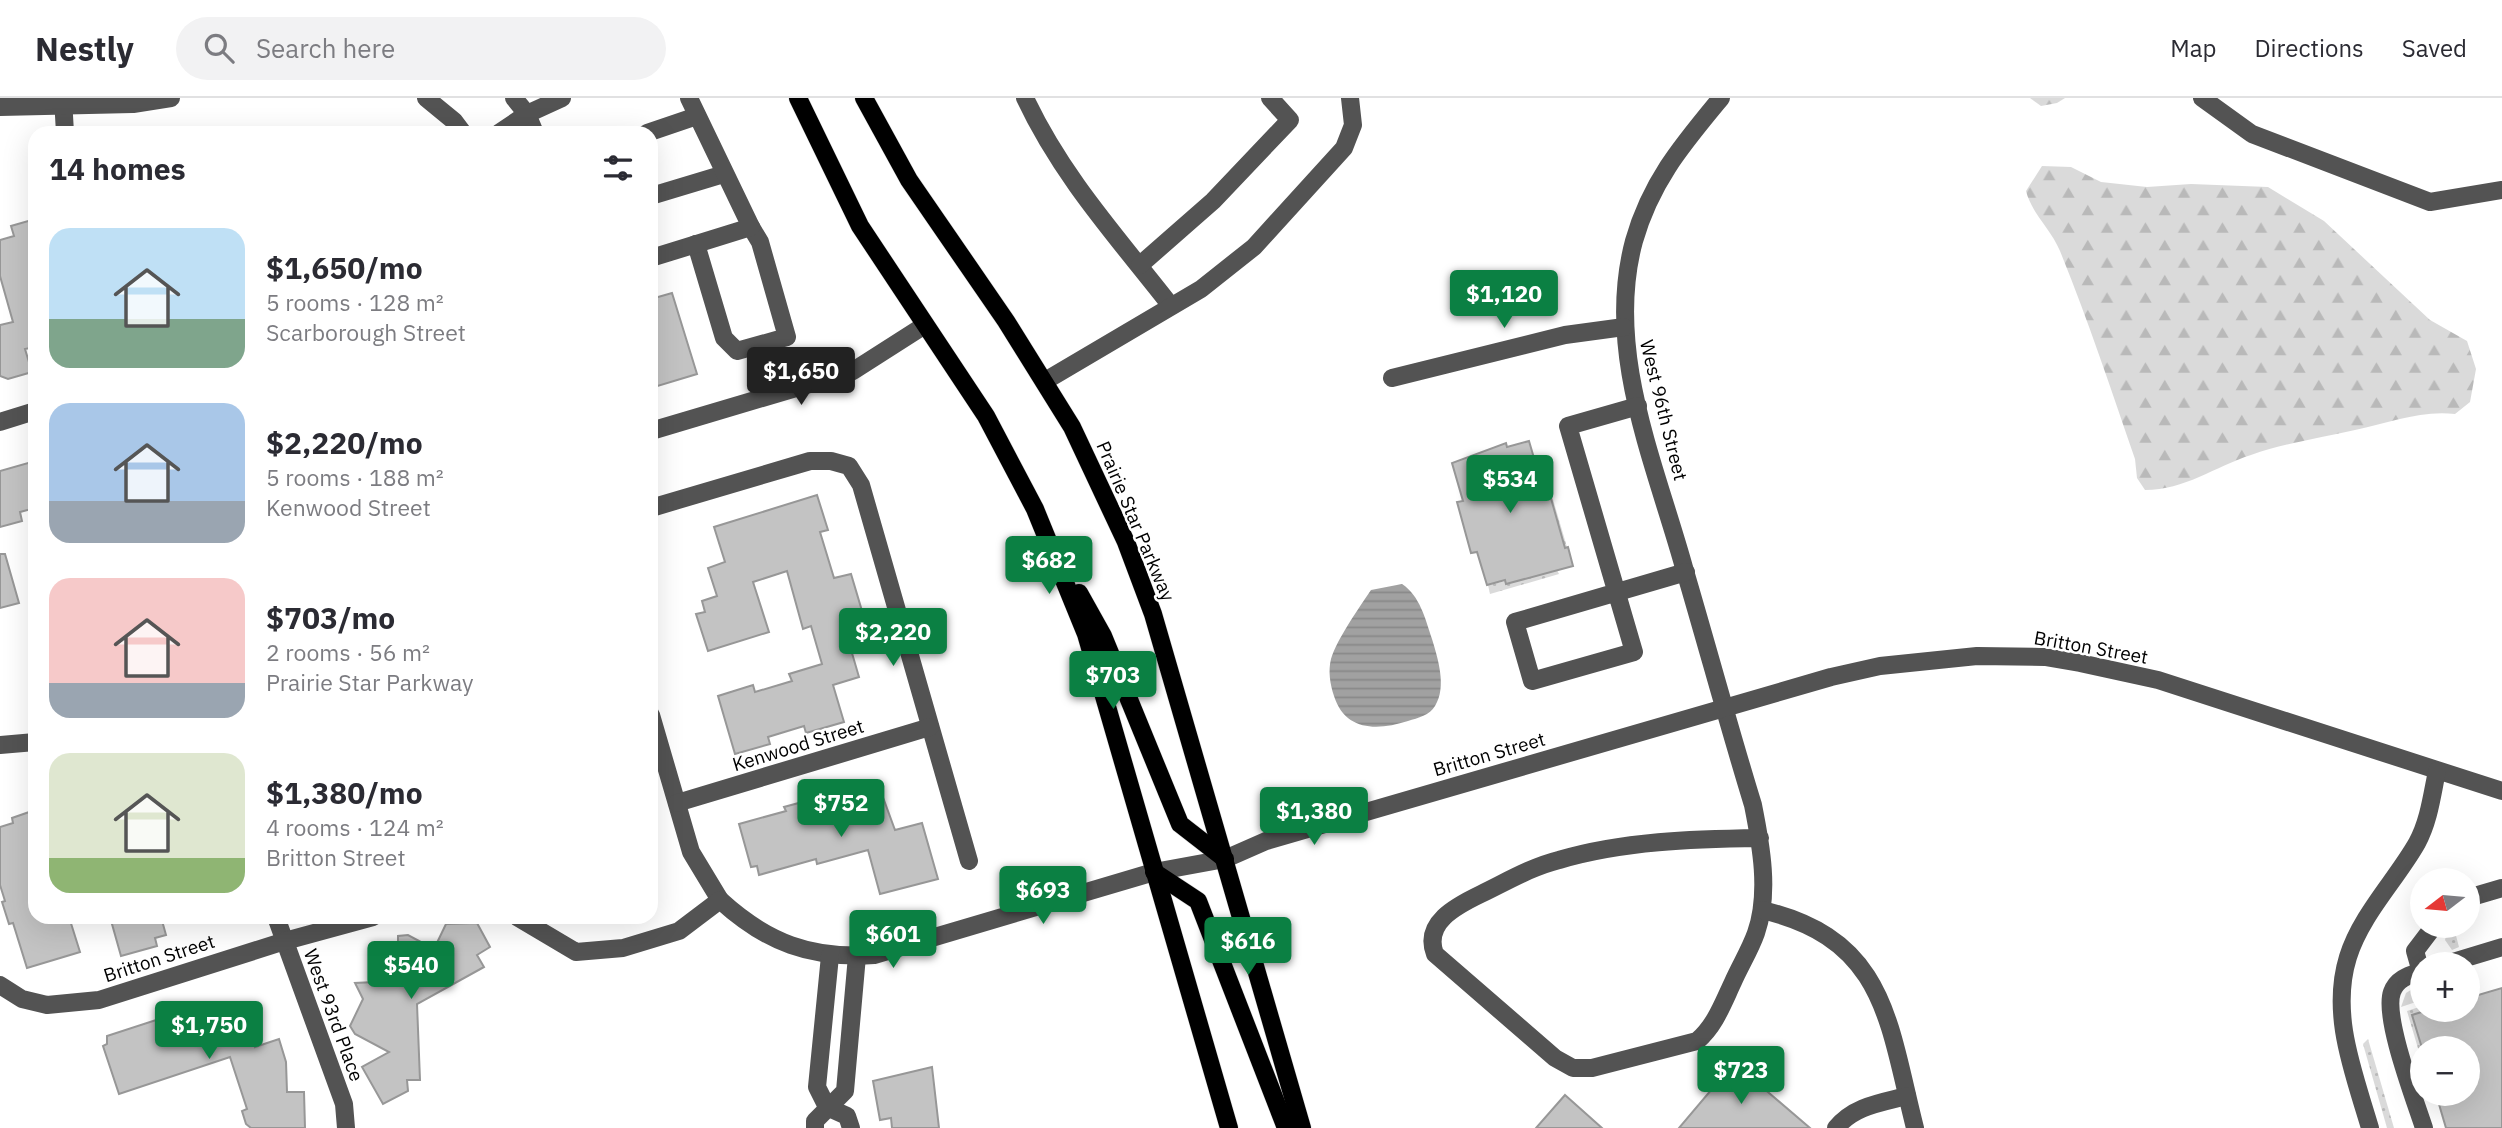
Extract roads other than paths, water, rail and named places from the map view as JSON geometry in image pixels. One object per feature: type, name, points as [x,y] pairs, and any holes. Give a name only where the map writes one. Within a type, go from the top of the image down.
[{"type":"main road","points":[[798,98],[860,226],[986,415],[1042,526],[1086,634],[1229,1128]]},
{"type":"main road","name":"Prairie Star Parkway","points":[[864,98],[909,180],[1045,381],[1102,486],[1131,554],[1153,614],[1302,1128]]},
{"type":"main road","points":[[1042,526],[1103,636],[1180,824],[1225,859]]},
{"type":"main road","points":[[1154,872],[1198,901],[1286,1128]]},
{"type":"street","points":[[0,107],[63,102],[133,104],[171,98]]},
{"type":"street","points":[[426,98],[458,126]]},
{"type":"street","points":[[514,98],[533,126]]},
{"type":"street","points":[[509,126],[527,114],[562,98]]},
{"type":"street","points":[[689,98],[724,174],[760,242],[787,337],[737,351],[729,347],[696,244]]},
{"type":"street","points":[[1024,98],[1040,131],[1076,188],[1171,306]]},
{"type":"street","points":[[1140,265],[1213,201],[1290,120],[1270,98]]},
{"type":"street","points":[[1045,381],[1200,289],[1254,247],[1334,162],[1351,134],[1354,111],[1350,98]]},
{"type":"street","name":"West 96th Street","points":[[1721,98],[1670,159],[1651,199],[1634,240],[1627,276],[1624,327],[1638,406],[1753,805],[1760,838],[1762,910]]},
{"type":"street","points":[[2202,98],[2252,134],[2430,202],[2502,190]]},
{"type":"street","points":[[63,102],[65,126]]},
{"type":"street","points":[[658,129],[696,116]]},
{"type":"street","points":[[658,194],[724,174]]},
{"type":"street","points":[[658,256],[751,227]]},
{"type":"street","points":[[658,429],[853,371],[925,325]]},
{"type":"street","points":[[1392,378],[1565,335],[1624,327]]},
{"type":"street","points":[[1638,406],[1568,426],[1616,592],[1634,652],[1532,681],[1515,622],[1616,592],[1686,572]]},
{"type":"street","points":[[0,422],[28,413]]},
{"type":"street","points":[[658,506],[810,461],[831,461],[849,466],[860,485],[969,861]]},
{"type":"street","name":"Britton Street","points":[[720,900],[771,937],[795,948],[830,956],[874,955],[1154,872],[1225,859],[1266,841],[1857,670],[1977,656],[2045,657],[2158,680],[2502,791]]},
{"type":"street","name":"Kenwood Street","points":[[677,803],[930,727]]},
{"type":"street","points":[[529,924],[576,952],[623,948],[679,930],[720,900],[691,852],[658,739]]},
{"type":"street","points":[[0,746],[28,743]]},
{"type":"street","points":[[2370,1128],[2344,1041],[2342,1013],[2348,957],[2359,934],[2425,826],[2437,772]]},
{"type":"street","points":[[1760,838],[1649,844],[1558,860],[1466,901],[1445,916],[1433,930],[1431,939],[1435,954],[1555,1058],[1573,1068],[1592,1068],[1683,1047],[1697,1041],[1707,1032],[1755,934],[1762,910],[1820,930],[1860,964],[1885,1013],[1915,1128]]},
{"type":"street","points":[[2480,894],[2502,888]]},
{"type":"street","name":"West 93rd Place","points":[[279,924],[344,1104],[346,1128]]},
{"type":"street","name":"Britton Street","points":[[0,985],[22,999],[47,1005],[99,1000],[347,924]]},
{"type":"street","points":[[2480,954],[2502,947]]},
{"type":"street","points":[[830,956],[817,1087],[827,1107],[847,1116],[851,1128]]},
{"type":"street","points":[[814,1128],[815,1121],[845,1090],[857,956]]},
{"type":"street","points":[[2410,975],[2396,984],[2390,1002],[2391,1016],[2424,1128]]},
{"type":"street","points":[[1836,1128],[1859,1108],[1907,1096]]}]
